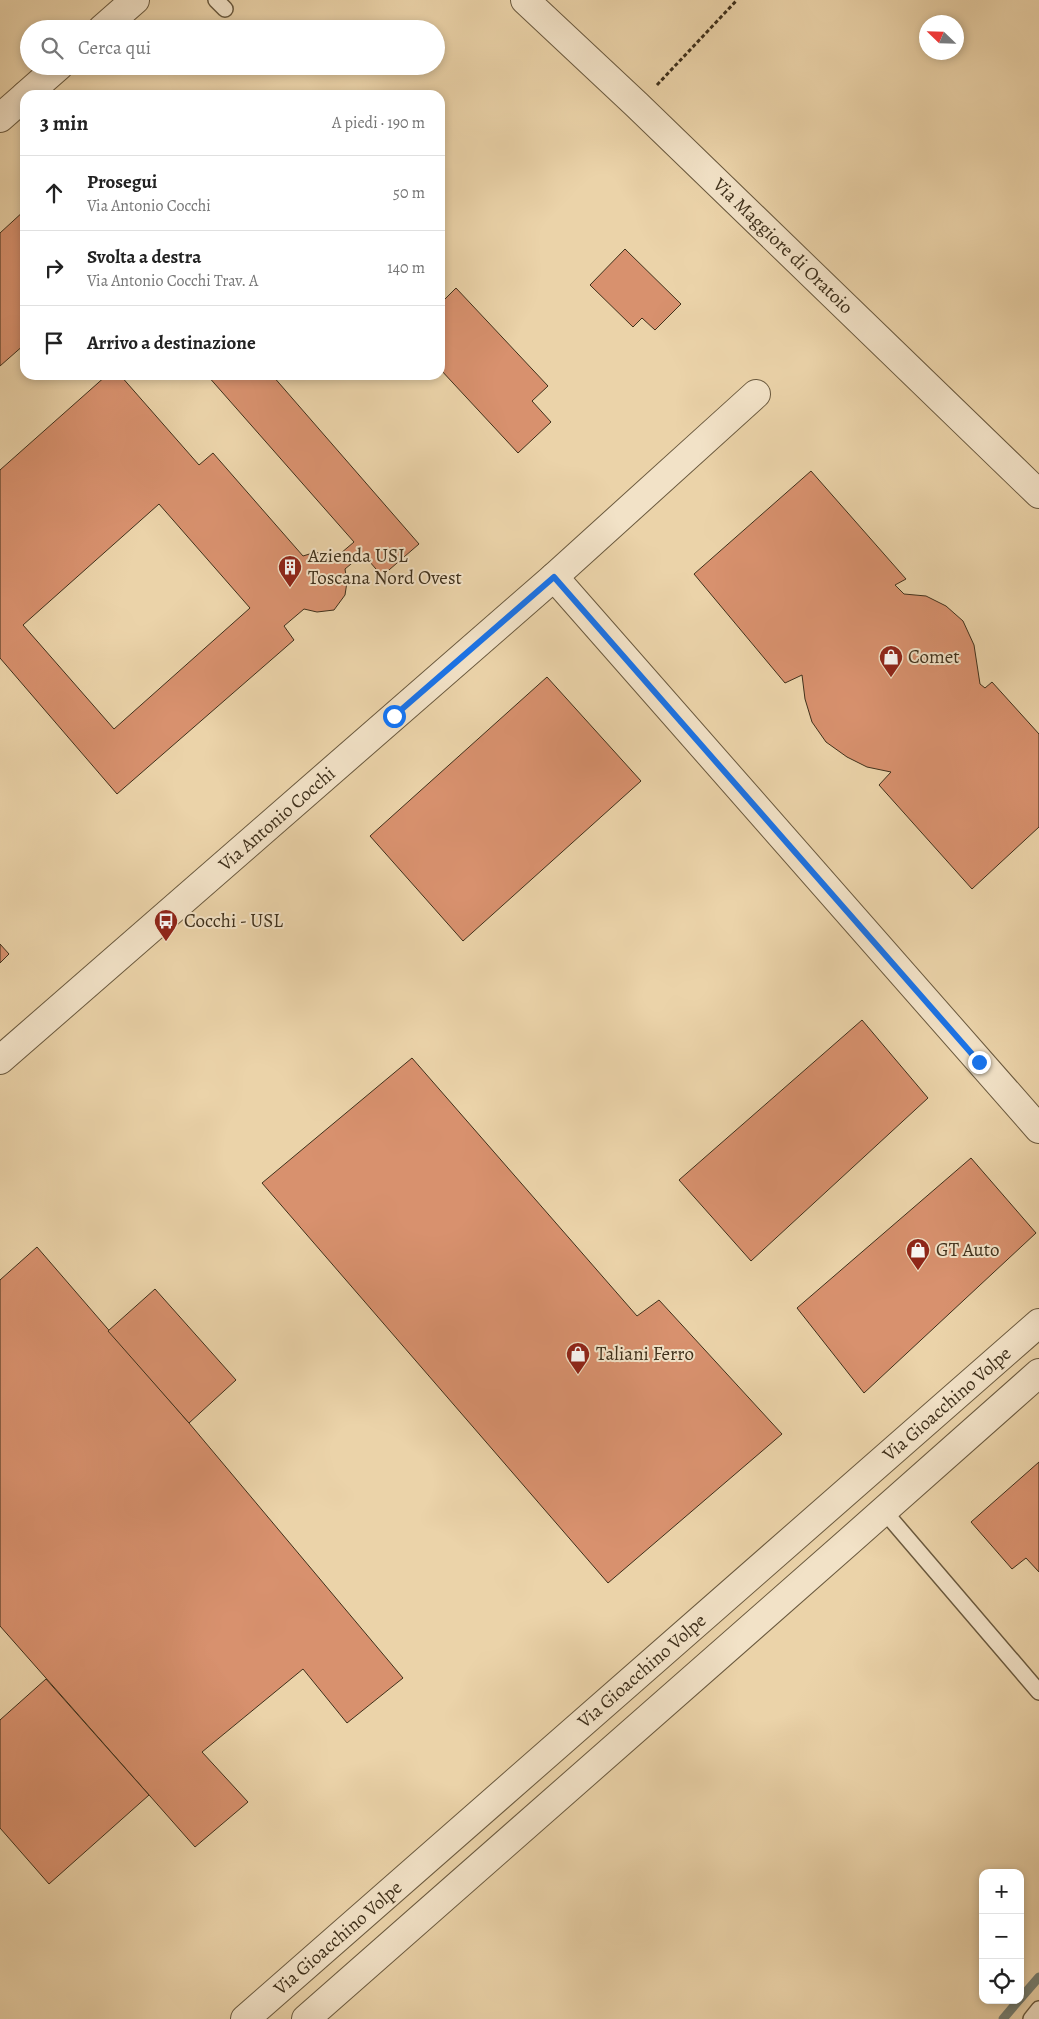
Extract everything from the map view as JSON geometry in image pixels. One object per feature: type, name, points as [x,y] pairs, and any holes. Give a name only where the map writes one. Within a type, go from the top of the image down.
[{"type":"street","points":[[112,20],[135,0]]},
{"type":"street","name":"Via Maggiore di Oratoio","points":[[525,0],[637,105],[1039,494]]},
{"type":"street","points":[[33,90],[49,75]]},
{"type":"street","points":[[0,118],[20,101]]},
{"type":"street","name":"Via Antonio Cocchi","points":[[0,1060],[554,577],[756,394]]},
{"type":"street","points":[[554,577],[1039,1129]]},
{"type":"street","name":"Via Gioacchino Volpe","points":[[245,2019],[1039,1323]]},
{"type":"street","name":"Via Gioacchino Volpe","points":[[306,2019],[1039,1373]]},
{"type":"lane","points":[[884,1511],[1039,1692]]},
{"type":"lane","points":[[1031,2019],[1039,2009]]},
{"type":"path","points":[[637,105],[679,64],[737,0]]},
{"type":"building","points":[[20,215],[20,348],[0,366],[0,233]]},
{"type":"building","points":[[625,249],[681,304],[655,330],[642,318],[633,327],[590,285]]},
{"type":"building","points":[[456,288],[548,386],[532,401],[551,422],[518,453],[445,374],[445,299]]},
{"type":"building","name":"Azienda USL Toscana Nord Ovest","points":[[101,380],[124,380],[199,465],[213,453],[303,556],[316,552],[334,559],[354,542],[211,380],[276,380],[419,544],[382,576],[363,554],[345,569],[347,582],[345,595],[334,610],[317,612],[304,609],[284,626],[294,640],[117,794],[0,658],[0,470]],"holes":[[[159,504],[250,608],[114,729],[23,625]]]},
{"type":"building","name":"Comet","points":[[811,471],[906,579],[895,585],[904,594],[926,596],[946,606],[963,621],[974,645],[980,684],[985,688],[992,682],[1039,734],[1039,827],[972,889],[879,785],[891,772],[867,767],[847,757],[826,742],[812,722],[805,699],[802,675],[785,683],[694,574]]},
{"type":"building","points":[[547,677],[641,781],[463,941],[370,836]]},
{"type":"building","points":[[0,944],[9,954],[0,963]]},
{"type":"building","points":[[862,1020],[928,1098],[751,1261],[679,1180]]},
{"type":"building","name":"Taliani Ferro","points":[[412,1058],[637,1316],[659,1300],[782,1434],[608,1583],[262,1183]]},
{"type":"building","name":"GT Auto","points":[[971,1158],[1036,1233],[864,1393],[797,1308]]},
{"type":"building","points":[[37,1247],[189,1423],[403,1678],[347,1723],[303,1669],[202,1752],[248,1802],[195,1847],[0,1626],[0,1280]]},
{"type":"building","points":[[155,1289],[236,1380],[189,1423],[108,1331]]},
{"type":"building","points":[[1039,1462],[1039,1572],[1026,1558],[1012,1569],[971,1522]]},
{"type":"building","points":[[46,1679],[149,1795],[49,1884],[0,1828],[0,1720]]},
{"type":"waterway","points":[[1024,1994],[1039,1977]]},
{"type":"waterway","points":[[1003,2019],[1016,2004]]},
{"type":"place","name":"Azienda USL Toscana Nord Ovest","points":[[290,588]]},
{"type":"place","name":"Comet","points":[[891,678]]},
{"type":"place","name":"Cocchi - USL","points":[[166,942]]},
{"type":"place","name":"GT Auto","points":[[918,1271]]},
{"type":"place","name":"Taliani Ferro","points":[[578,1375]]},
{"type":"route","points":[[394,716],[554,577],[979,1062]]}]
